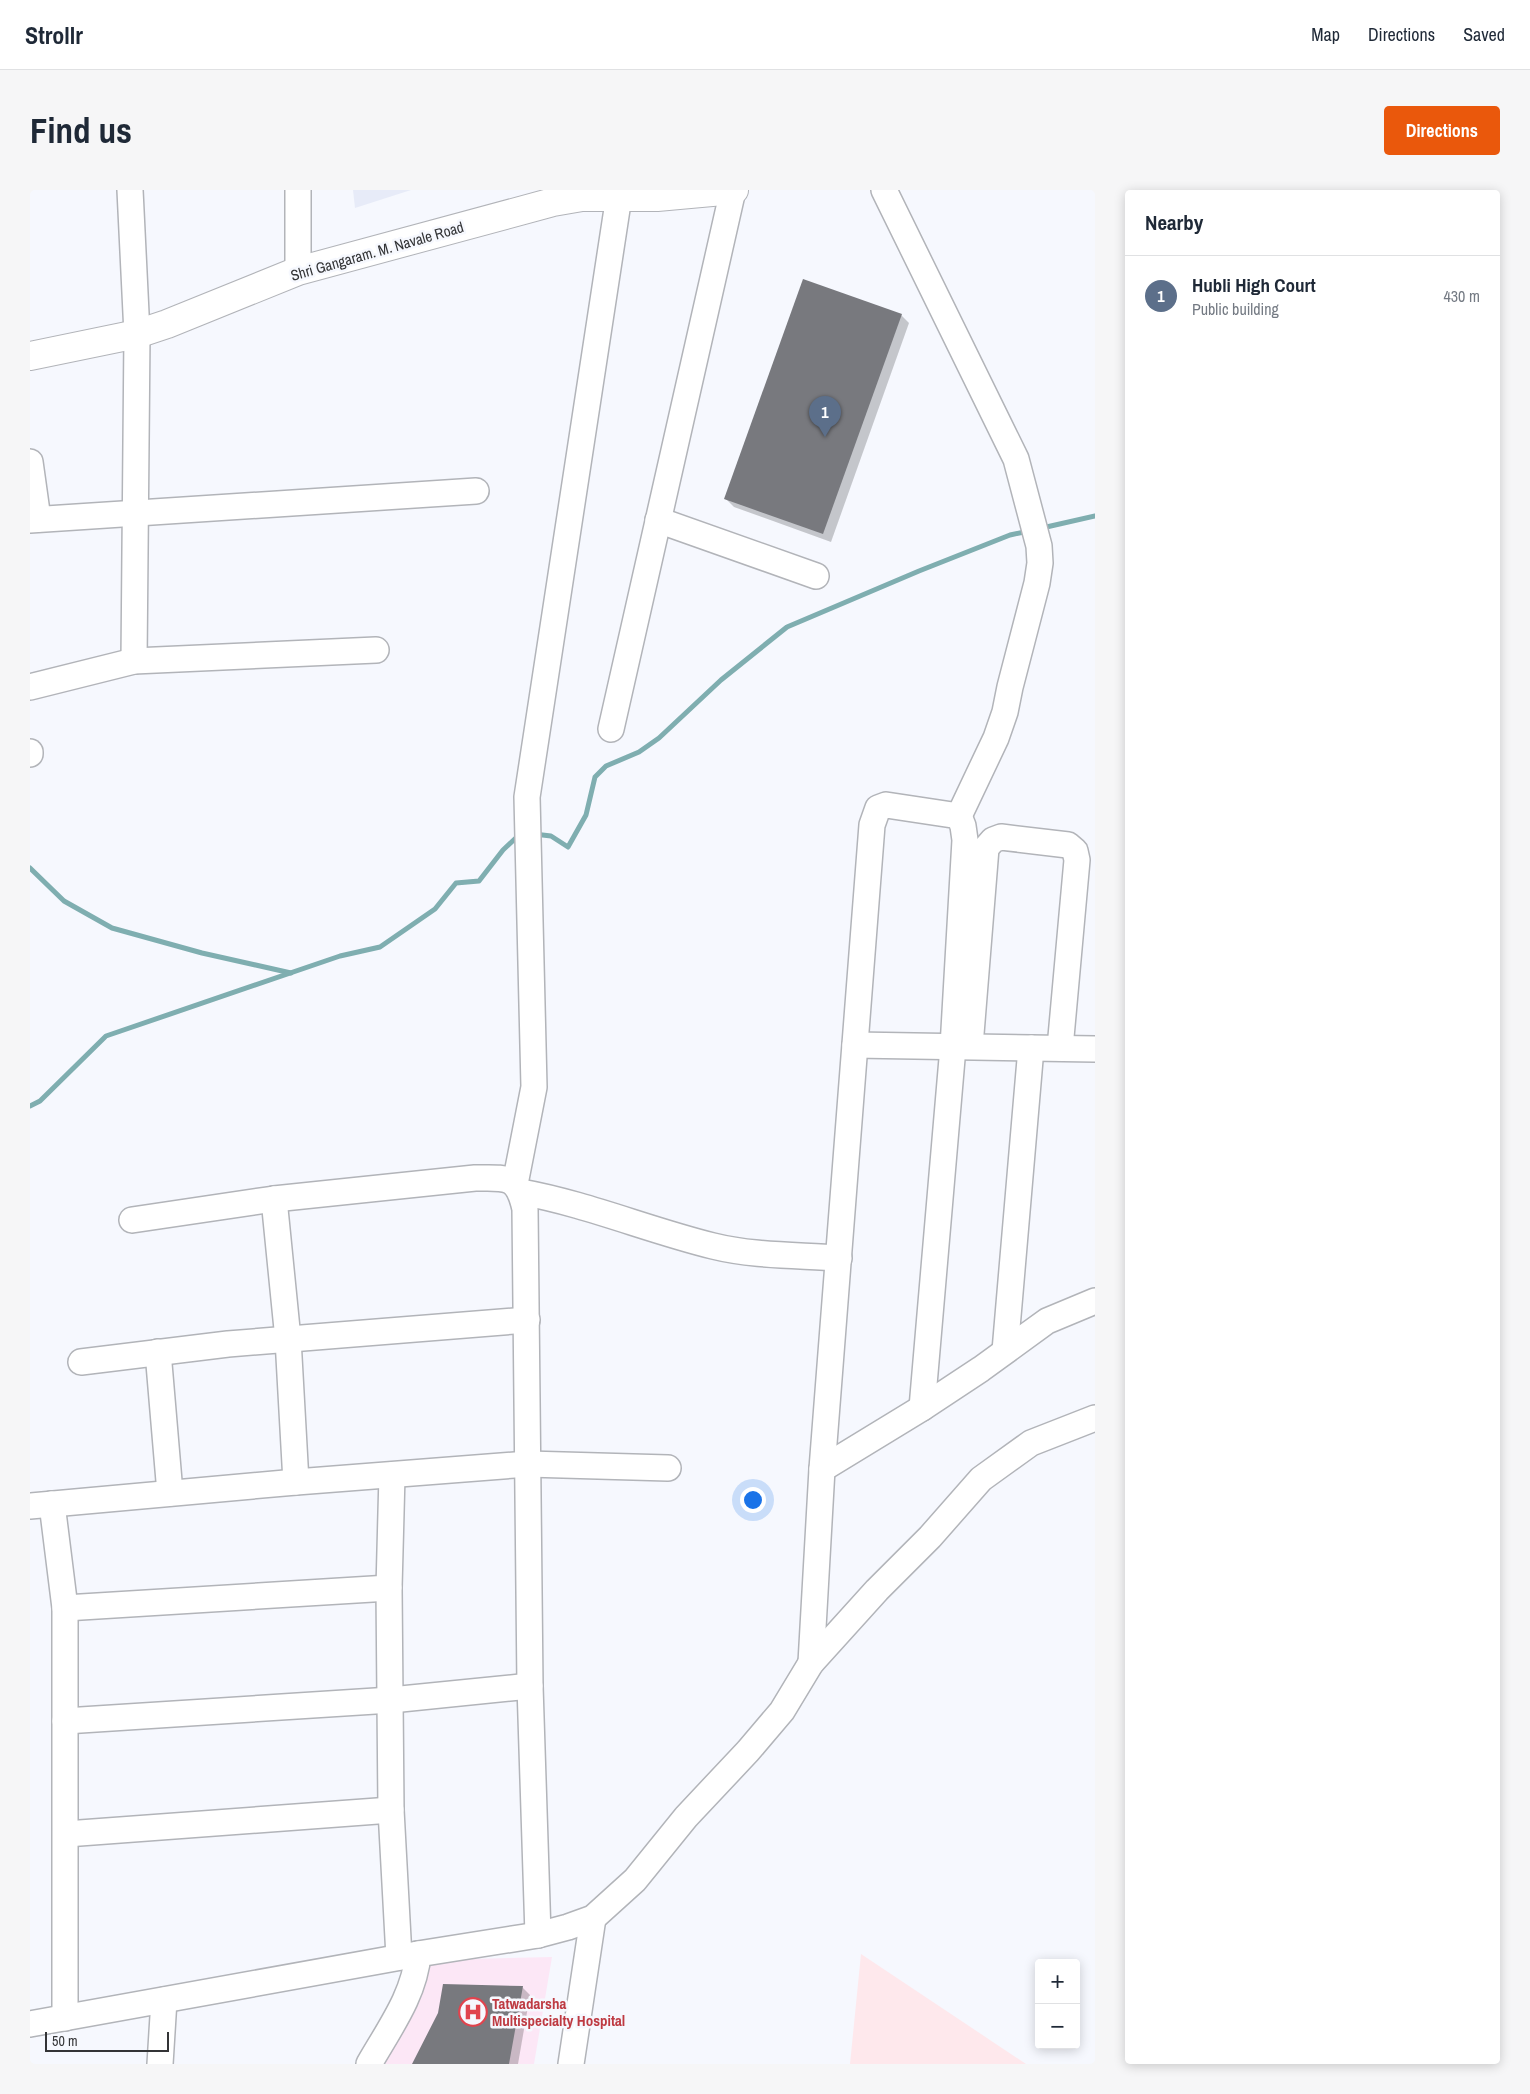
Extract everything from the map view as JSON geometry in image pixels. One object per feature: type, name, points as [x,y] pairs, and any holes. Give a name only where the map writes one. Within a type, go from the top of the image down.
[{"type":"main road","name":"Shri Gangaram. M. Navale Road","points":[[30,356],[137,334],[167,324],[298,271],[582,194],[657,197],[733,190]]},
{"type":"street","points":[[130,190],[137,334],[134,661]]},
{"type":"street","points":[[298,190],[298,271]]},
{"type":"street","points":[[611,729],[733,190]]},
{"type":"street","points":[[884,190],[1016,459],[1023,478],[1039,546],[1040,563],[1037,583],[1005,712],[996,738],[959,816],[965,840],[961,1046]]},
{"type":"street","points":[[538,1935],[530,1686],[525,1209],[518,1188],[534,1087],[527,797],[619,196]]},
{"type":"street","points":[[30,462],[34,519],[476,491]]},
{"type":"street","points":[[658,520],[816,576]]},
{"type":"street","points":[[30,686],[134,661],[376,650]]},
{"type":"street","points":[[811,1663],[822,1469],[874,815],[878,808],[886,805],[895,805],[959,816]]},
{"type":"street","points":[[922,1408],[961,1046],[986,848],[993,840],[1001,837],[1068,845],[1075,850],[1077,860],[1060,1048]]},
{"type":"street","points":[[855,1045],[1095,1049]]},
{"type":"street","points":[[1005,1352],[1031,1048]]},
{"type":"street","points":[[132,1220],[274,1199],[475,1178],[503,1178],[518,1188],[714,1247],[758,1253],[838,1258]]},
{"type":"street","points":[[274,1199],[288,1339],[296,1482]]},
{"type":"street","points":[[822,1469],[922,1408],[1047,1321],[1095,1301]]},
{"type":"street","points":[[81,1362],[288,1339],[527,1320]]},
{"type":"street","points":[[158,1352],[170,1493]]},
{"type":"street","points":[[30,2024],[408,1955],[538,1935],[593,1918],[635,1880],[686,1817],[748,1751],[782,1711],[811,1663],[877,1590],[930,1537],[981,1479],[1031,1443],[1095,1418]]},
{"type":"street","points":[[64,2018],[66,1834],[65,1608],[41,1505],[296,1482],[528,1464],[668,1468]]},
{"type":"street","points":[[369,2064],[413,1982],[408,1955],[391,1810],[389,1588],[392,1475]]},
{"type":"street","points":[[65,1608],[389,1588]]},
{"type":"street","points":[[65,1721],[391,1700],[530,1686]]},
{"type":"street","points":[[66,1834],[391,1810]]},
{"type":"street","points":[[571,2064],[593,1918]]},
{"type":"street","points":[[160,2064],[164,2000]]},
{"type":"shaded area","points":[[353,190],[411,190],[355,208]]},
{"type":"shaded area","points":[[861,1954],[1026,2064],[850,2064]]},
{"type":"shaded area","name":"Tatwadarsha Multispecialty Hospital","points":[[552,1957],[534,2064],[378,2064],[431,1960]]},
{"type":"building","points":[[803,279],[902,314],[823,534],[724,499]]},
{"type":"building","points":[[443,1984],[523,1986],[509,2064],[412,2064],[438,2013]]},
{"type":"waterway","points":[[1042,528],[1095,516]]},
{"type":"waterway","points":[[534,834],[551,836],[568,847],[586,815],[595,777],[606,766],[639,752],[659,738],[721,680],[787,627],[919,571],[1010,535],[1029,531]]},
{"type":"waterway","points":[[30,1106],[40,1101],[106,1036],[340,956],[380,947],[435,909],[456,883],[479,881],[503,850],[519,835]]},
{"type":"waterway","points":[[30,868],[64,901],[112,928],[202,953],[291,973]]},
{"type":"place","name":"Hubli High Court","points":[[825,437]]},
{"type":"place","name":"Tatwadarsha Multispecialty Hospital","points":[[473,2012]]}]
